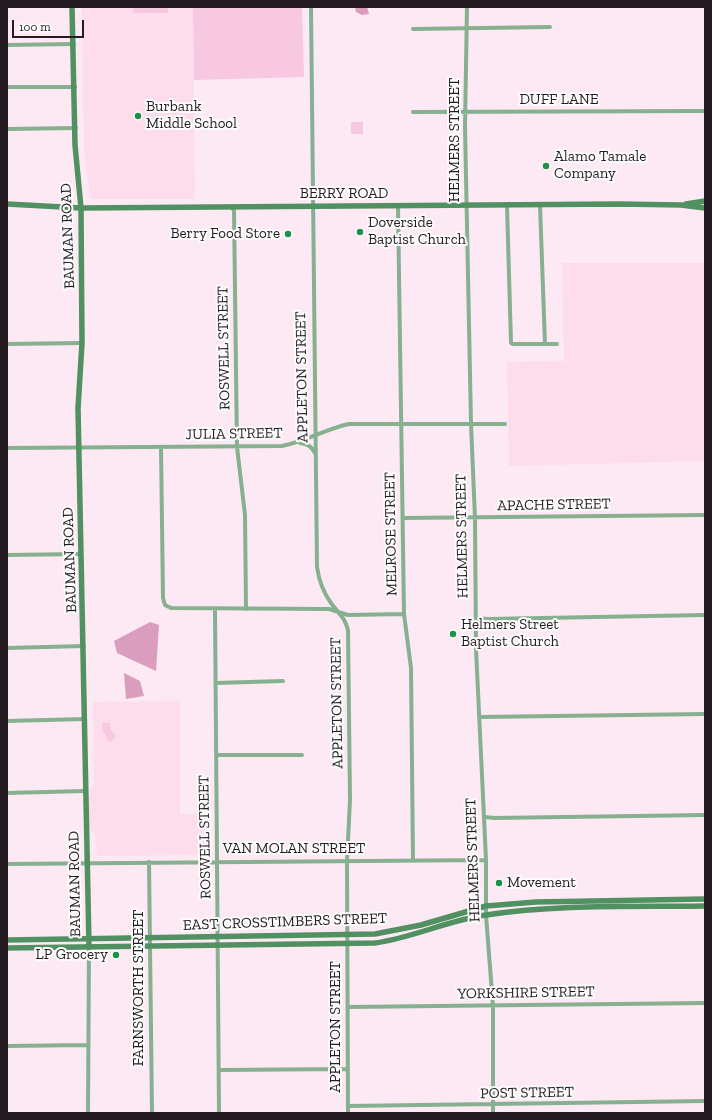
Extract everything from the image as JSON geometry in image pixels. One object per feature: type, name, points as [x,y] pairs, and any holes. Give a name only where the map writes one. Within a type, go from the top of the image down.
[{"type":"street","name":"BAUMAN ROAD","points":[[72,7],[76,128],[75,145],[81,208],[82,343],[79,395],[79,447],[86,719],[85,791],[89,939],[87,1045],[88,1113]]},
{"type":"street","name":"APPLETON STREET","points":[[311,7],[317,567],[322,587],[332,605],[346,620],[348,630],[350,792],[347,860],[348,1113]]},
{"type":"street","name":"HELMERS STREET","points":[[467,7],[466,112],[471,424],[475,518],[476,618],[486,860],[486,915],[493,1006],[492,1113]]},
{"type":"street","points":[[413,29],[550,27]]},
{"type":"street","points":[[7,45],[74,44]]},
{"type":"street","points":[[7,87],[75,87]]},
{"type":"street","name":"DUFF LANE","points":[[413,112],[705,111]]},
{"type":"street","points":[[7,129],[76,128]]},
{"type":"street","name":"BERRY ROAD","points":[[682,205],[705,201]]},
{"type":"street","name":"BERRY ROAD","points":[[7,204],[81,208],[540,205],[682,205],[705,208]]},
{"type":"street","points":[[540,205],[545,344]]},
{"type":"street","name":"MELROSE STREET","points":[[398,206],[404,614],[411,668],[413,861]]},
{"type":"street","points":[[507,206],[510,341],[513,344],[557,344]]},
{"type":"street","name":"ROSWELL STREET","points":[[232,207],[234,211],[237,447],[245,515],[246,609]]},
{"type":"street","points":[[7,344],[82,343]]},
{"type":"street","name":"JULIA STREET","points":[[7,448],[282,446],[300,443],[315,435],[348,424],[505,424]]},
{"type":"street","points":[[300,443],[312,447],[315,453]]},
{"type":"street","points":[[161,447],[163,598],[166,605],[171,608],[329,609],[348,615],[404,614]]},
{"type":"street","name":"APACHE STREET","points":[[403,518],[705,515]]},
{"type":"street","points":[[7,555],[81,554]]},
{"type":"street","points":[[329,609],[332,605]]},
{"type":"street","name":"ROSWELL STREET","points":[[215,609],[219,1113]]},
{"type":"street","points":[[346,620],[348,615]]},
{"type":"street","points":[[476,618],[705,615]]},
{"type":"street","points":[[7,648],[84,646]]},
{"type":"street","points":[[216,682],[283,681]]},
{"type":"street","points":[[480,717],[705,714]]},
{"type":"street","points":[[7,721],[86,719]]},
{"type":"street","points":[[216,755],[302,755]]},
{"type":"street","points":[[7,793],[85,791]]},
{"type":"street","points":[[484,817],[705,815]]},
{"type":"street","name":"VAN MOLAN STREET","points":[[7,864],[87,862],[486,860]]},
{"type":"street","name":"FARNSWORTH STREET","points":[[149,862],[152,1113]]},
{"type":"street","name":"EAST CROSSTIMBERS STREET","points":[[7,940],[150,937],[273,937],[375,934],[421,926],[486,906],[573,901],[705,899]]},
{"type":"street","points":[[637,907],[638,900]]},
{"type":"street","points":[[573,901],[574,908]]},
{"type":"street","name":"EAST CROSSTIMBERS STREET","points":[[7,948],[382,942],[486,915],[512,911],[574,908],[705,906]]},
{"type":"street","points":[[421,926],[423,932]]},
{"type":"street","points":[[272,944],[273,937]]},
{"type":"street","points":[[22,940],[22,947]]},
{"type":"street","name":"YORKSHIRE STREET","points":[[348,1007],[705,1003]]},
{"type":"street","points":[[7,1046],[87,1045]]},
{"type":"street","points":[[218,1070],[348,1069]]},
{"type":"street","name":"POST STREET","points":[[348,1106],[705,1101]]},
{"type":"shaded area","name":"Burbank Middle School","points":[[82,7],[193,7],[195,199],[92,199],[90,197],[84,151]]},
{"type":"shaded area","points":[[133,7],[168,7],[168,13],[133,13]]},
{"type":"shaded area","points":[[193,7],[302,7],[304,77],[194,80]]},
{"type":"shaded area","points":[[355,7],[367,7],[369,14],[362,15],[356,12]]},
{"type":"shaded area","points":[[351,122],[363,122],[363,134],[351,134]]},
{"type":"shaded area","points":[[562,263],[705,263],[705,461],[509,466],[507,362],[564,361]]},
{"type":"shaded area","points":[[150,622],[159,625],[156,671],[117,653],[114,641]]},
{"type":"shaded area","points":[[124,673],[140,681],[144,696],[126,699]]},
{"type":"shaded area","points":[[180,701],[180,814],[209,814],[209,855],[97,856],[95,833],[88,829],[87,796],[94,785],[93,702]]},
{"type":"shaded area","points":[[102,723],[110,723],[110,729],[116,736],[111,742],[106,739],[107,736],[102,730]]},
{"type":"place","name":"Burbank Middle School","points":[[138,116]]},
{"type":"place","name":"Alamo Tamale Company","points":[[546,166]]},
{"type":"place","name":"Doverside Baptist Church","points":[[360,232]]},
{"type":"place","name":"Berry Food Store","points":[[288,234]]},
{"type":"place","name":"Helmers Street Baptist Church","points":[[453,634]]},
{"type":"place","name":"Movement","points":[[499,883]]},
{"type":"place","name":"LP Grocery","points":[[116,955]]}]
